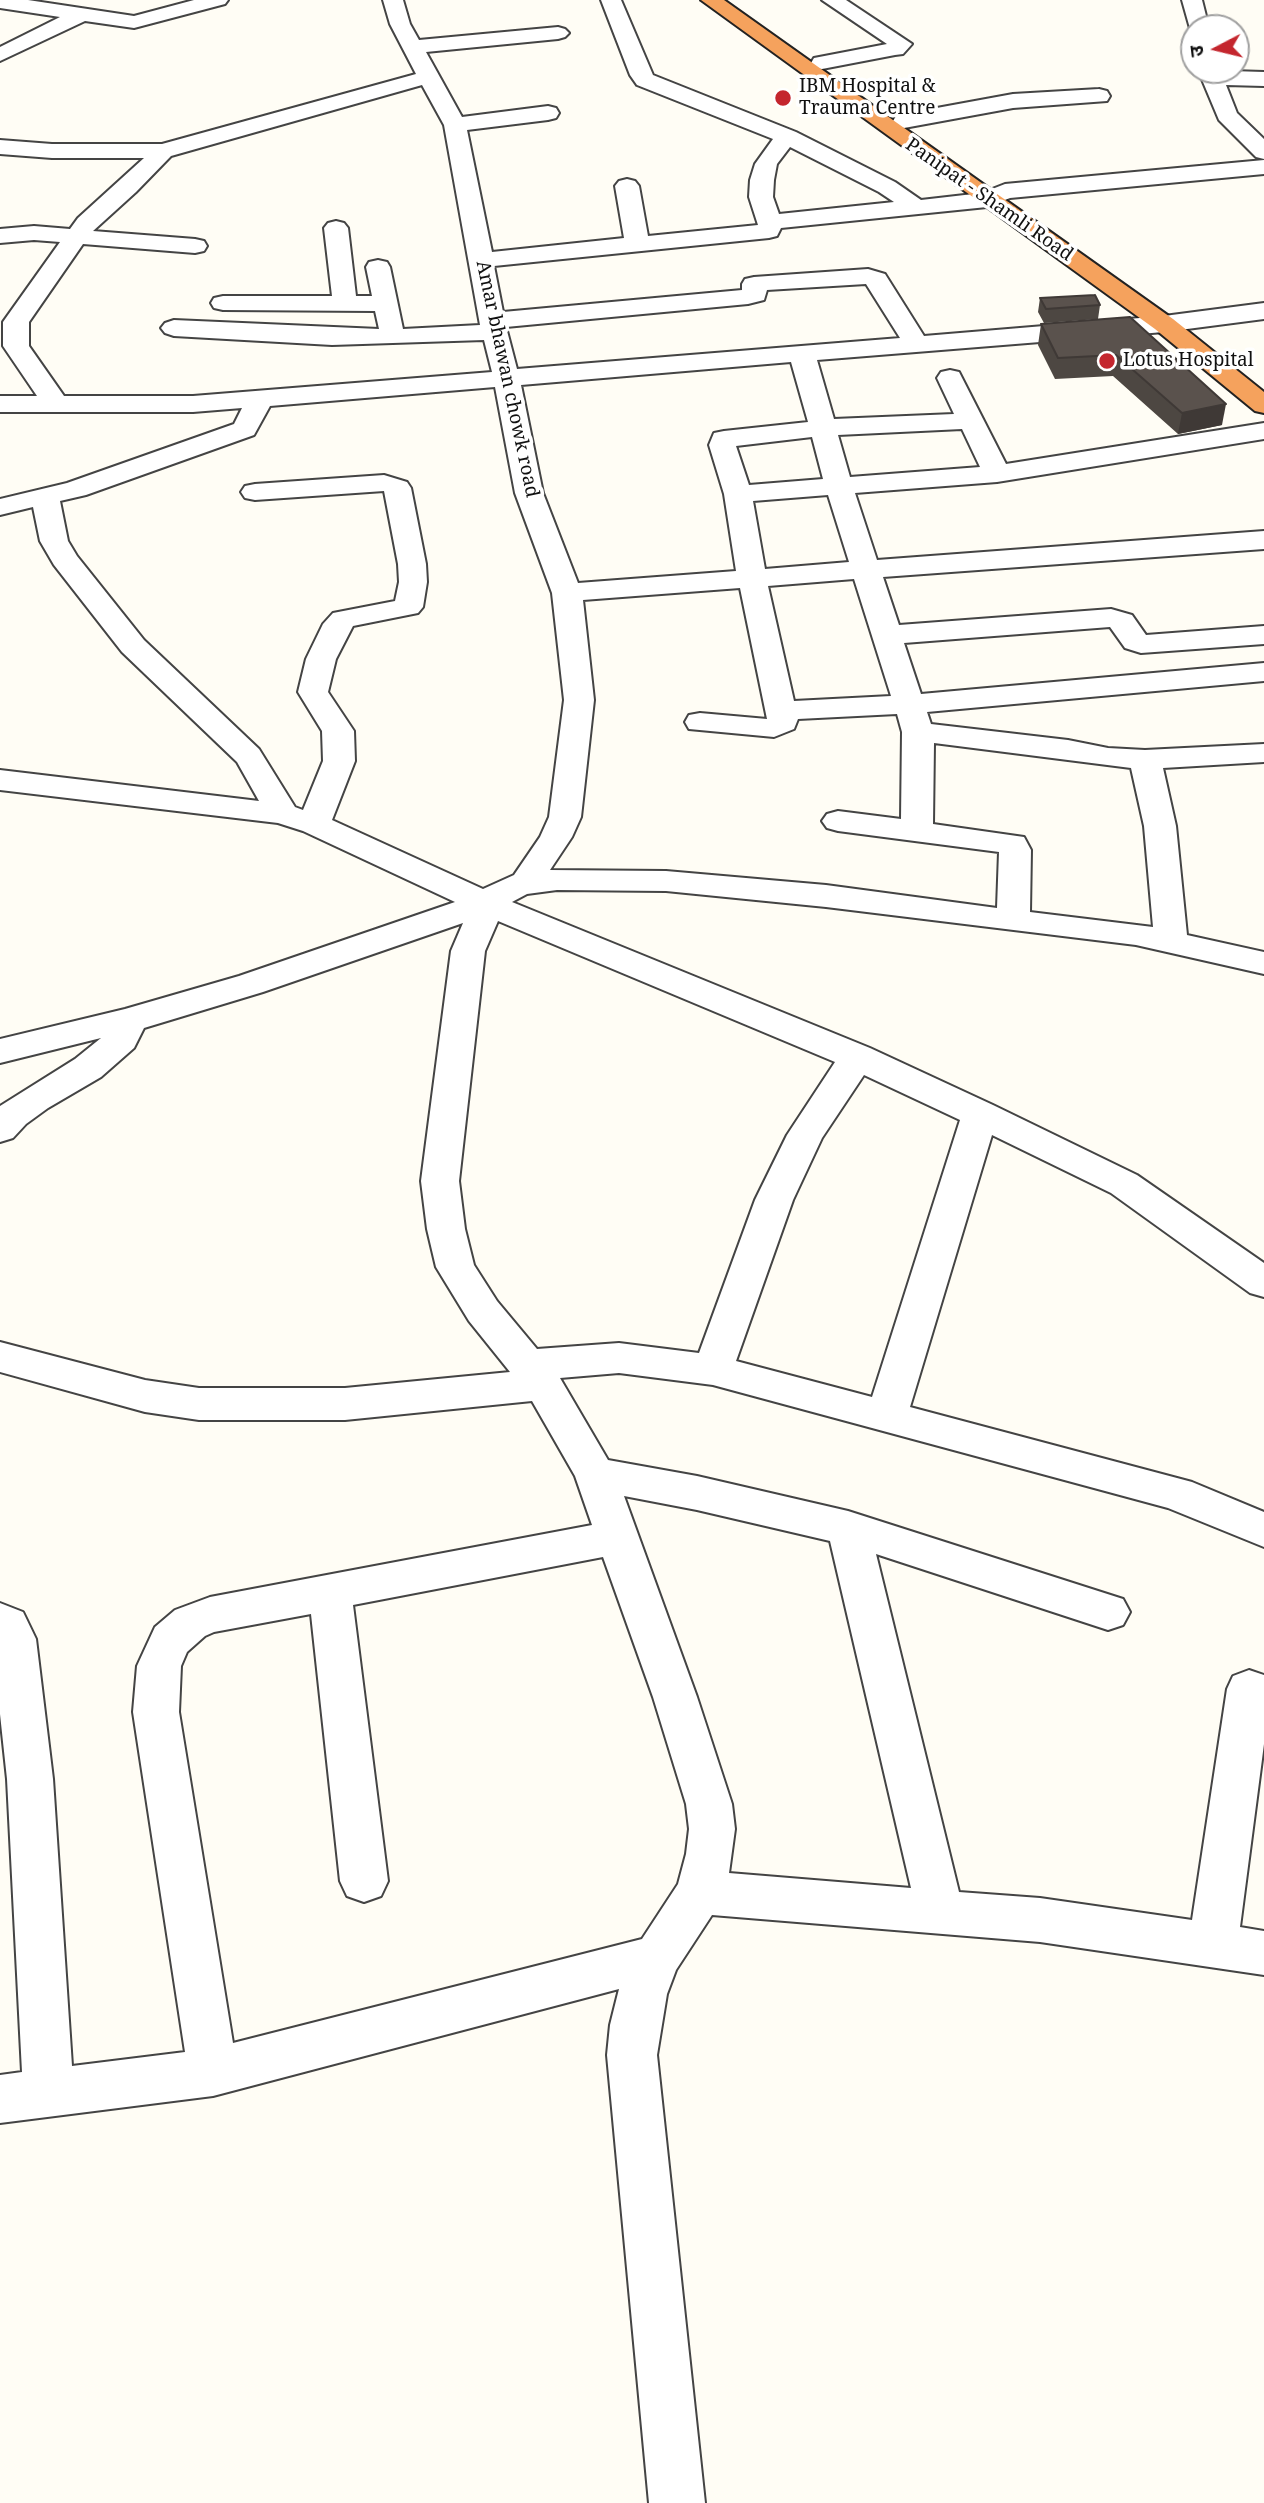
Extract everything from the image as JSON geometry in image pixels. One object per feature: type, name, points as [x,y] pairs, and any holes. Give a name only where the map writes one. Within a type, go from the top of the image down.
[{"type":"highway","name":"Panipat - Shamli Road","points":[[711,0],[1264,382]]},
{"type":"highway","name":"Panipat - Shamli Road","points":[[734,0],[904,121],[996,195]]},
{"type":"highway","name":"Panipat - Shamli Road","points":[[1176,323],[1264,405]]},
{"type":"street","points":[[0,2],[134,22],[218,0]]},
{"type":"street","points":[[611,0],[642,77],[788,137],[887,187],[917,208]]},
{"type":"street","points":[[822,63],[895,49],[901,44],[832,0]]},
{"type":"street","points":[[0,55],[83,14]]},
{"type":"street","points":[[407,23],[558,33]]},
{"type":"street","name":"Amar bhawan chowk road","points":[[407,23],[428,77],[454,125],[529,493],[567,593],[576,650],[579,700],[565,817],[556,837],[500,897],[474,933],[468,951],[440,1181],[446,1229],[455,1267],[483,1311],[535,1375],[595,1474],[675,1697],[709,1804],[712,1829],[710,1854],[700,1892],[657,1957],[642,1994],[632,2055],[677,2503]]},
{"type":"street","points":[[0,147],[52,151],[163,151],[428,77]]},
{"type":"street","points":[[1214,84],[1227,115],[1264,152]]},
{"type":"street","points":[[904,121],[1004,102],[1099,96]]},
{"type":"street","points":[[454,125],[548,113]]},
{"type":"street","points":[[482,260],[637,243],[764,233],[771,229],[771,222],[761,197],[761,180],[766,164],[788,137]]},
{"type":"street","points":[[56,404],[23,359],[14,336],[16,322],[86,223],[128,187],[163,151]]},
{"type":"street","points":[[771,222],[917,208],[996,195],[1264,167]]},
{"type":"street","points":[[627,186],[637,243]]},
{"type":"street","points":[[336,228],[345,305]]},
{"type":"street","points":[[0,236],[34,233],[195,246]]},
{"type":"street","points":[[691,239],[715,300]]},
{"type":"street","points":[[378,267],[393,337]]},
{"type":"street","points":[[174,328],[224,333],[393,337],[752,297],[755,295],[754,284],[868,276],[876,279],[918,345]]},
{"type":"street","points":[[223,303],[386,304]]},
{"type":"street","points":[[0,404],[193,404],[1176,323],[1264,311]]},
{"type":"street","points":[[802,354],[839,486],[913,718],[917,830]]},
{"type":"street","points":[[950,378],[997,474]]},
{"type":"street","points":[[0,507],[76,489],[245,429],[260,398]]},
{"type":"street","points":[[700,722],[774,728],[783,722],[783,711],[752,578],[738,494],[722,445],[724,439],[822,428],[971,421]]},
{"type":"street","points":[[738,494],[997,474],[1264,431]]},
{"type":"street","points":[[255,492],[384,482],[393,485],[397,488],[412,564],[413,582],[408,607],[343,619],[321,659],[313,692],[338,731],[340,761],[314,824]]},
{"type":"street","points":[[45,497],[54,541],[64,559],[134,646],[248,757],[265,781],[282,814]]},
{"type":"street","points":[[567,593],[1086,551],[1264,540]]},
{"type":"street","points":[[888,635],[1111,618],[1122,621],[1136,642],[1141,644],[1264,635]]},
{"type":"street","points":[[913,718],[1264,672]]},
{"type":"street","points":[[783,711],[913,718],[1098,757],[1145,758],[1264,752]]},
{"type":"street","points":[[1145,758],[1160,826],[1171,941]]},
{"type":"street","points":[[0,780],[282,814],[500,897],[857,1057],[1124,1184],[1264,1283]]},
{"type":"street","points":[[838,821],[1012,844],[1016,850],[1013,921]]},
{"type":"street","points":[[0,1051],[130,1020],[251,984],[500,897],[606,879],[666,881],[826,896],[1136,934],[1264,963]]},
{"type":"street","points":[[0,1129],[13,1115],[35,1099],[88,1068],[113,1048],[121,1040],[130,1020]]},
{"type":"street","points":[[713,1370],[774,1200],[805,1135],[857,1057]]},
{"type":"street","points":[[886,1417],[980,1114]]},
{"type":"street","points":[[0,1357],[145,1396],[199,1404],[345,1404],[535,1375],[619,1358],[713,1370],[1177,1494],[1264,1531]]},
{"type":"street","points":[[595,1474],[697,1493],[848,1528],[1108,1612]]},
{"type":"street","points":[[848,1528],[940,1911]]},
{"type":"street","points":[[214,2072],[156,1712],[159,1666],[171,1640],[190,1623],[210,1615],[619,1537]]},
{"type":"street","points":[[330,1591],[364,1881]]},
{"type":"street","points":[[0,1621],[8,1625],[14,1639],[28,1765],[48,2094]]},
{"type":"street","points":[[1213,1945],[1249,1689]]},
{"type":"street","points":[[700,1892],[1040,1920],[1264,1953]]},
{"type":"street","points":[[0,2099],[214,2072],[657,1957]]},
{"type":"building","points":[[1095,295],[1100,305],[1046,309],[1040,298]]},
{"type":"building","points":[[1130,317],[1226,404],[1182,413],[1116,355],[1058,358],[1041,324]]},
{"type":"place","name":"IBM Hospital & Trauma Centre","points":[[783,98]]},
{"type":"place","name":"Lotus Hospital","points":[[1107,361]]}]
